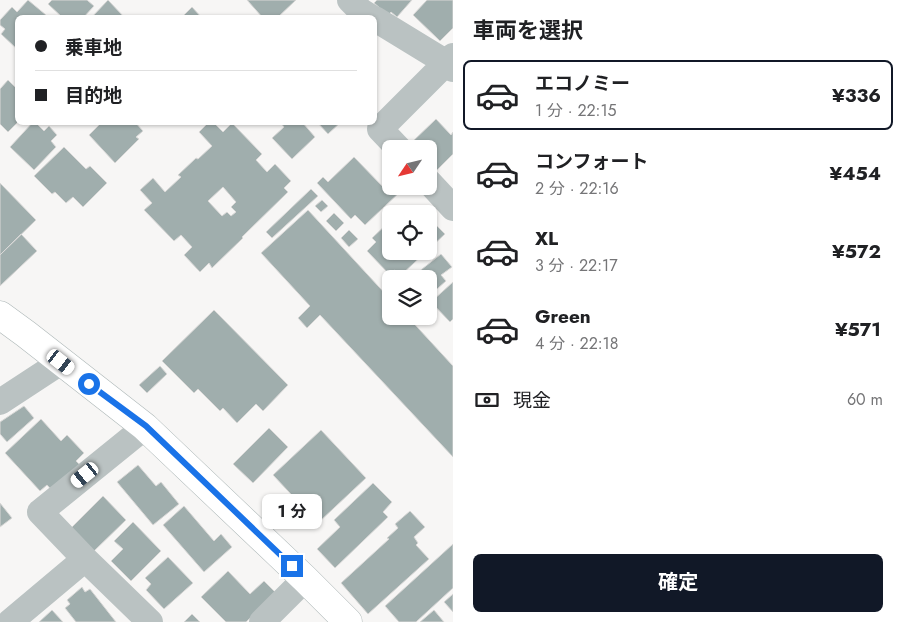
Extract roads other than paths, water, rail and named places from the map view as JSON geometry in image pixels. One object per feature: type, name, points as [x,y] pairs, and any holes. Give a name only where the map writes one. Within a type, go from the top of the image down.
[{"type":"street","points":[[350,0],[361,11],[368,15]]},
{"type":"street","points":[[377,20],[451,63],[380,129],[390,140]]},
{"type":"street","points":[[438,192],[453,208]]},
{"type":"street","points":[[0,316],[146,426],[348,622]]},
{"type":"street","points":[[0,402],[61,362]]},
{"type":"street","points":[[146,426],[40,512],[150,622]]},
{"type":"street","points":[[10,622],[85,559]]},
{"type":"street","points":[[262,622],[305,579]]}]
